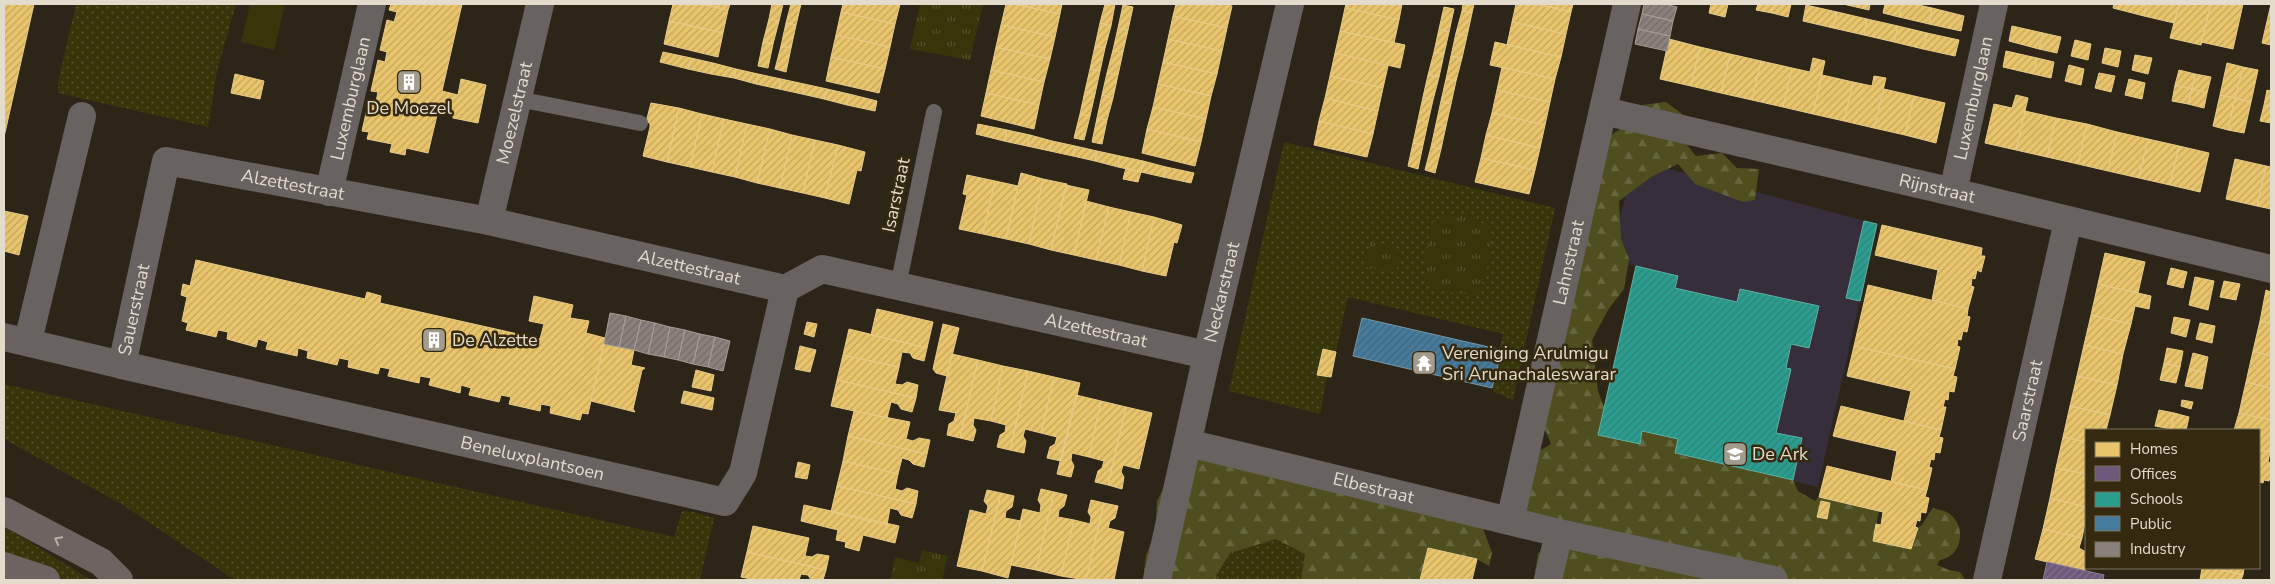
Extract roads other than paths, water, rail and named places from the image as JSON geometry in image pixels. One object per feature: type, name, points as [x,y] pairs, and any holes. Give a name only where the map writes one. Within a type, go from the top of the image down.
[{"type":"main road","points":[[4,511],[101,562],[119,580]]},
{"type":"main road","points":[[4,566],[46,580]]},
{"type":"street","name":"Luxemburglaan","points":[[329,192],[372,4]]},
{"type":"street","name":"Moezelstraat","points":[[489,221],[540,4]]},
{"type":"street","name":"Neckarstraat","points":[[1157,580],[1207,355],[1290,4]]},
{"type":"street","name":"Lahnstraat","points":[[1510,521],[1627,4]]},
{"type":"street","name":"Luxemburglaan","points":[[1953,192],[1994,4]]},
{"type":"street","name":"Rijnstraat","points":[[1604,111],[1953,192],[2271,269]]},
{"type":"street","name":"Sauerstraat","points":[[82,116],[16,339],[122,365],[166,160]]},
{"type":"street","name":"Alzettestraat","points":[[166,160],[489,221],[785,288],[822,269],[1207,355]]},
{"type":"street","name":"Saarstraat","points":[[1987,580],[2068,221]]},
{"type":"street","name":"Beneluxplantsoen","points":[[122,365],[725,502],[743,473],[785,288]]},
{"type":"street","name":"Elbestraat","points":[[1188,443],[1559,533],[1774,580]]},
{"type":"street","points":[[1548,580],[1559,533]]},
{"type":"lane","points":[[518,99],[640,123]]},
{"type":"lane","name":"Isarstraat","points":[[898,286],[934,112]]},
{"type":"place","name":"De Moezel","points":[[409,82]]},
{"type":"place","name":"De Alzette","points":[[434,340]]},
{"type":"place","name":"Vereniging Arulmigu Sri Arunachaleswarar","points":[[1424,363]]},
{"type":"place","name":"De Ark","points":[[1735,454]]}]
